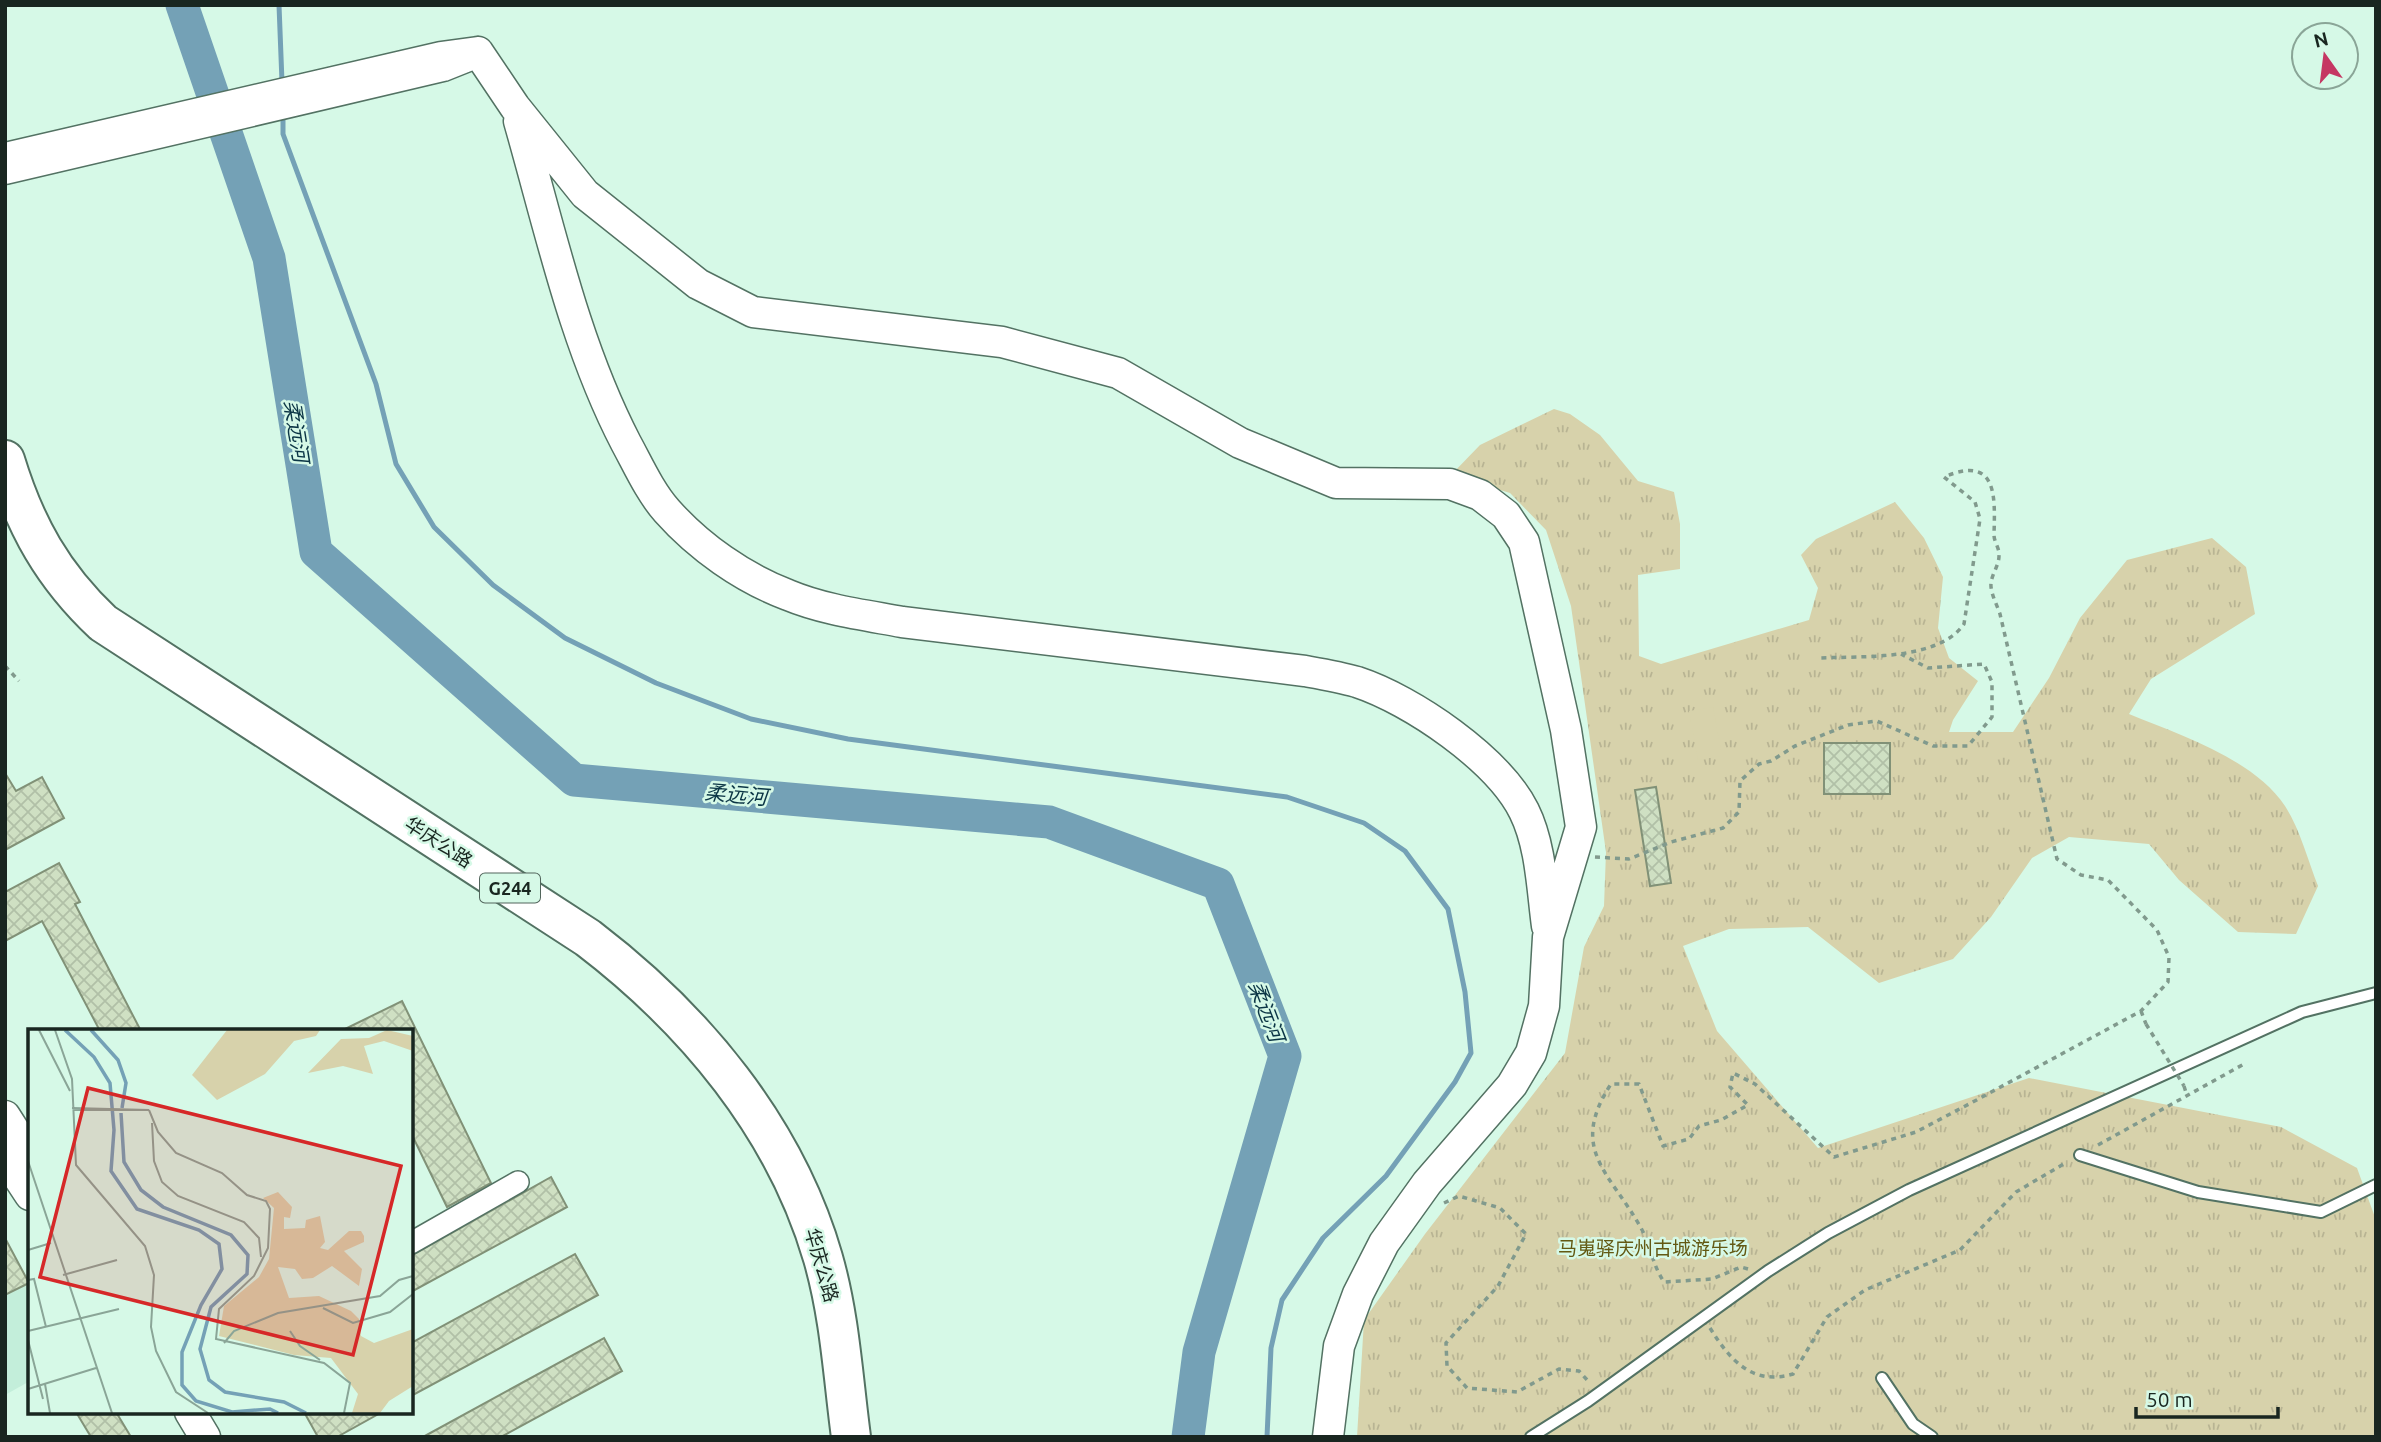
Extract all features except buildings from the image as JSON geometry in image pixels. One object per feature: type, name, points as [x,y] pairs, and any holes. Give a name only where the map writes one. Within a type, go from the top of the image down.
[{"type":"highway","name":"华庆公路","points":[[5,460],[27,524],[42,552],[74,597],[103,623],[587,938],[632,972],[693,1031],[752,1108],[778,1152],[811,1224],[834,1303],[851,1437]]},
{"type":"highway","name":"华庆公路","points":[[5,494],[20,531],[48,582],[67,605],[97,633],[584,946],[626,979],[685,1036],[744,1114],[770,1157],[803,1228],[824,1304],[834,1360],[842,1437]]},
{"type":"street","points":[[5,169],[478,51],[515,107],[585,194],[698,284],[753,312],[1002,342],[1118,373],[1240,443],[1336,483],[1450,484],[1480,495],[1506,515],[1518,533],[1534,573],[1566,730],[1581,827],[1548,937]]},
{"type":"street","points":[[5,158],[442,62]]},
{"type":"street","points":[[515,107],[578,327],[608,407],[638,465],[666,509],[698,541],[742,572],[788,596],[842,611],[902,622],[1305,671],[1358,683],[1400,702],[1450,734],[1494,771],[1524,811],[1539,864],[1548,937],[1544,1006],[1531,1054],[1512,1085],[1427,1184],[1384,1242],[1358,1294],[1339,1346],[1328,1437]]},
{"type":"street","points":[[5,1116],[18,1175]]},
{"type":"street","points":[[413,1242],[517,1182]]},
{"type":"street","points":[[171,1414],[185,1437]]},
{"type":"street","points":[[191,1414],[205,1437]]},
{"type":"lane","points":[[1531,1437],[1599,1393],[1763,1275],[1852,1221],[2003,1146],[2302,1012],[2376,993]]},
{"type":"lane","points":[[2080,1155],[2198,1192],[2321,1212],[2376,1185]]},
{"type":"lane","points":[[1882,1378],[1913,1424],[1932,1437]]},
{"type":"path","points":[[1763,1275],[1741,1267],[1712,1279],[1664,1282],[1653,1265],[1643,1231],[1605,1173],[1590,1138],[1596,1108],[1611,1084],[1639,1084],[1663,1146],[1689,1139],[1699,1126],[1721,1120],[1748,1105],[1730,1087],[1733,1073],[1755,1084],[1819,1147],[1834,1157],[1916,1132],[2141,1011],[2168,982],[2169,957],[2157,930],[2108,880],[2081,875],[2057,859],[2000,614],[1990,584],[2000,555],[1994,539],[1996,495],[1990,481],[1975,470],[1960,470],[1944,477],[1975,502],[1980,519],[1964,624],[1956,635],[1921,651],[1819,658]]},
{"type":"path","points":[[1573,856],[1629,859],[1671,842],[1723,828],[1740,812],[1740,781],[1759,764],[1849,725],[1877,721],[1933,746],[1968,746],[1992,717],[1992,682],[1984,664],[1928,668],[1899,653]]},
{"type":"path","points":[[5,666],[19,681]]},
{"type":"path","points":[[2141,1011],[2187,1096]]},
{"type":"path","points":[[1704,1317],[1726,1352],[1747,1370],[1773,1380],[1793,1374],[1827,1317],[1865,1290],[1960,1250],[2016,1192],[2244,1064]]},
{"type":"path","points":[[1441,1205],[1459,1196],[1500,1208],[1526,1234],[1498,1286],[1446,1343],[1447,1366],[1467,1388],[1517,1392],[1559,1369],[1579,1371],[1599,1393]]},
{"type":"shaded area","points":[[28,1274],[28,1382],[5,1395],[5,1286]]},
{"type":"green space","name":"马嵬驿庆州古城游乐场","points":[[1554,409],[1570,414],[1600,435],[1638,481],[1674,492],[1680,524],[1680,569],[1638,575],[1639,656],[1661,664],[1809,620],[1818,588],[1801,555],[1816,539],[1895,502],[1924,538],[1943,577],[1938,628],[1949,658],[1978,681],[1953,720],[1949,732],[2013,732],[2049,678],[2080,618],[2127,560],[2212,538],[2246,567],[2255,614],[2151,679],[2129,714],[2193,740],[2235,762],[2271,789],[2285,806],[2318,886],[2296,934],[2238,932],[2179,880],[2149,844],[2069,837],[2032,858],[1991,917],[1953,959],[1879,983],[1808,927],[1729,929],[1683,946],[1717,1031],[1818,1148],[2029,1078],[2281,1127],[2357,1168],[2376,1220],[2376,1437],[1357,1437],[1364,1320],[1425,1234],[1565,1053],[1584,947],[1604,906],[1606,852],[1571,606],[1546,530],[1510,493],[1451,475],[1480,445]]},
{"type":"green space","points":[[1713,707],[1722,756],[1698,760],[1689,711]]},
{"type":"waterway","name":"柔远河","points":[[182,5],[269,258],[316,552],[574,780],[1049,822],[1218,884],[1285,1056],[1199,1352],[1188,1437]]},
{"type":"waterway","points":[[279,5],[282,82]]},
{"type":"waterway","points":[[283,113],[283,134],[376,384],[396,464],[434,527],[493,585],[565,638],[656,683],[751,719],[848,739],[1287,797],[1364,823],[1405,851],[1448,909],[1465,992],[1471,1053],[1455,1082],[1386,1176],[1323,1238],[1282,1300],[1271,1348],[1267,1437]]}]
